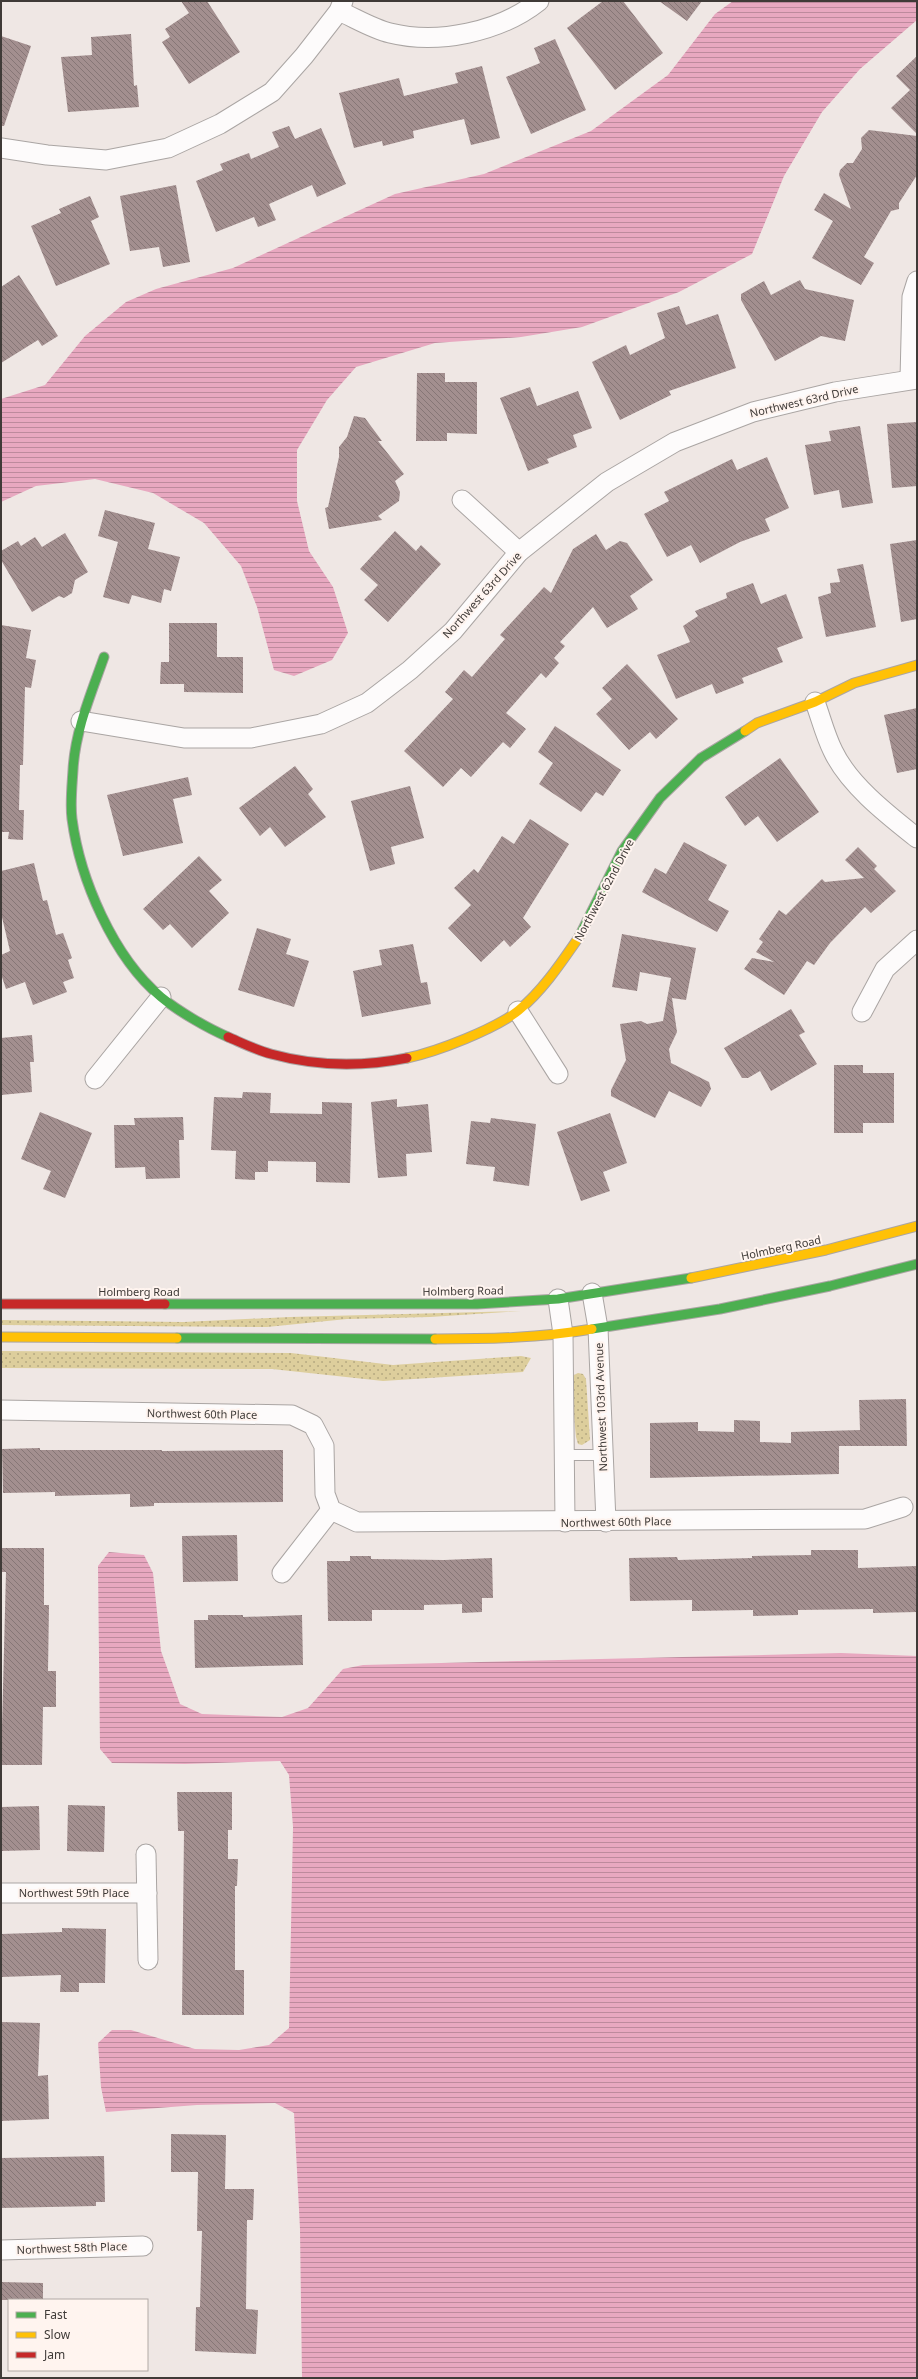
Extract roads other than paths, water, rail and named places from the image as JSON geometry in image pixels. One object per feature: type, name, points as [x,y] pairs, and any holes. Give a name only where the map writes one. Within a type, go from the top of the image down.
[{"type":"street","points":[[1,148],[47,155],[106,160],[168,148],[220,124],[272,92],[304,56],[341,6],[389,33],[433,38],[482,30],[529,9],[539,1]]},
{"type":"street","points":[[914,379],[912,298],[917,281]]},
{"type":"street","name":"Northwest 63rd Drive","points":[[81,721],[184,738],[251,738],[320,724],[367,703],[410,670],[452,631],[519,552],[607,482],[675,442],[753,412],[835,392],[914,379]]},
{"type":"street","points":[[462,500],[519,552]]},
{"type":"street","name":"Northwest 62nd Drive","points":[[104,656],[81,721],[74,769],[72,818],[84,872],[102,917],[134,969],[161,997],[216,1032],[270,1054],[324,1064],[378,1064],[430,1053],[483,1030],[518,1011],[548,981],[581,935],[622,851],[660,798],[701,758],[757,723],[815,702],[854,684],[917,665]]},
{"type":"street","points":[[815,702],[833,752],[856,783],[882,810],[917,838]]},
{"type":"street","points":[[862,1012],[885,969],[917,940]]},
{"type":"street","points":[[95,1079],[161,997]]},
{"type":"street","points":[[518,1011],[558,1074]]},
{"type":"street","name":"Holmberg Road","points":[[1,1304],[477,1304],[558,1299],[715,1274],[826,1250],[917,1226]]},
{"type":"street","points":[[1,1337],[478,1339],[563,1334],[720,1309],[830,1286],[917,1264]]},
{"type":"street","name":"Northwest 103rd Avenue","points":[[592,1293],[598,1328],[606,1522]]},
{"type":"street","points":[[558,1299],[563,1334],[565,1522]]},
{"type":"street","name":"Northwest 60th Place","points":[[1,1410],[292,1415],[313,1426],[324,1446],[325,1494],[331,1510],[357,1522],[606,1522],[865,1519],[903,1507]]},
{"type":"street","points":[[282,1572],[331,1510]]},
{"type":"street","points":[[146,1854],[148,1960]]},
{"type":"street","name":"Northwest 59th Place","points":[[1,1893],[147,1893]]},
{"type":"street","name":"Northwest 58th Place","points":[[1,2250],[143,2246]]},
{"type":"lane","points":[[564,1455],[603,1455]]}]
